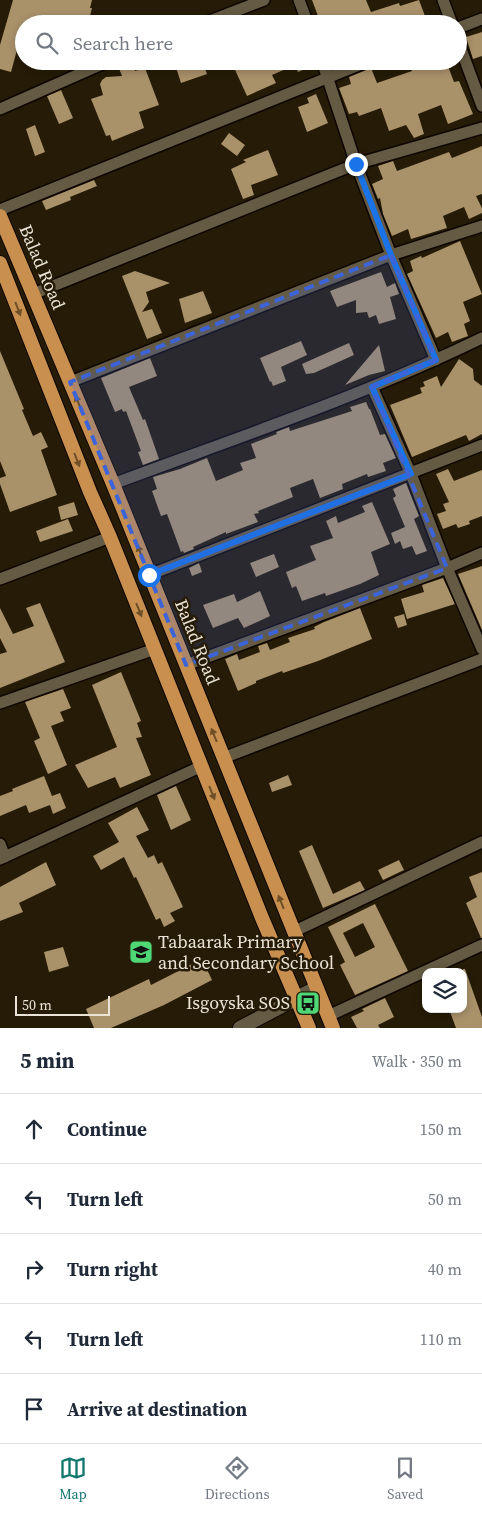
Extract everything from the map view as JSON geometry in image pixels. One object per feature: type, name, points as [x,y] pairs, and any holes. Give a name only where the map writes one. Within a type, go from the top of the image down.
[{"type":"highway","name":"Balad Road","points":[[0,216],[112,484],[330,1022]]},
{"type":"highway","points":[[0,263],[262,918],[309,1028]]},
{"type":"street","points":[[225,15],[264,0]]},
{"type":"street","points":[[299,0],[305,15]]},
{"type":"street","points":[[443,0],[449,15]]},
{"type":"street","points":[[467,25],[482,19]]},
{"type":"street","points":[[467,65],[482,106]]},
{"type":"street","points":[[0,109],[89,70]]},
{"type":"street","points":[[325,70],[356,164],[391,255],[436,360]]},
{"type":"street","points":[[0,210],[346,70]]},
{"type":"street","points":[[33,294],[356,164],[482,128]]},
{"type":"street","points":[[70,382],[391,255],[482,226]]},
{"type":"street","points":[[112,484],[372,387],[482,338]]},
{"type":"street","points":[[372,387],[411,474],[446,568],[482,649]]},
{"type":"street","points":[[149,575],[482,445]]},
{"type":"street","points":[[0,579],[110,537]]},
{"type":"street","points":[[186,665],[482,553]]},
{"type":"street","points":[[0,703],[155,649]]},
{"type":"street","points":[[223,758],[482,659]]},
{"type":"street","points":[[0,844],[3,858],[202,766]]},
{"type":"street","points":[[293,932],[482,842]]},
{"type":"street","points":[[330,1022],[482,945]]},
{"type":"street","points":[[240,1028],[316,988]]},
{"type":"highlighted area","points":[[391,255],[436,360],[372,387],[447,568],[186,665],[70,382]]},
{"type":"building","points":[[13,0],[92,0],[90,15],[15,15],[15,57],[11,72],[0,69],[0,45]]},
{"type":"building","points":[[312,0],[366,0],[371,12],[399,3],[400,6],[419,0],[425,15],[407,15],[318,15]]},
{"type":"building","points":[[482,32],[482,56],[473,59],[467,37]]},
{"type":"building","points":[[120,70],[146,70],[159,105],[139,112],[144,128],[112,141],[110,135],[106,136],[91,99],[103,95],[100,84],[106,77],[122,76]]},
{"type":"building","points":[[177,70],[205,70],[207,74],[181,83]]},
{"type":"building","points":[[235,70],[284,70],[272,75],[276,83],[247,96]]},
{"type":"building","points":[[366,70],[372,70],[377,83],[412,71],[449,70],[454,82],[459,81],[473,114],[448,124],[441,105],[418,114],[424,134],[414,138],[406,125],[389,131],[381,108],[359,116],[357,112],[349,114],[339,88],[351,84],[349,77]]},
{"type":"building","points":[[61,90],[73,118],[59,124],[47,96]]},
{"type":"building","points":[[316,94],[328,123],[307,132],[298,107],[309,103],[307,98]]},
{"type":"building","points":[[35,125],[45,152],[35,156],[26,129]]},
{"type":"building","points":[[229,133],[245,145],[237,156],[221,144]]},
{"type":"building","points":[[482,146],[482,194],[476,196],[482,208],[482,213],[469,219],[464,207],[443,216],[447,228],[411,239],[408,229],[392,236],[383,214],[380,198],[378,199],[372,184],[383,179],[378,166],[393,161],[397,171],[449,152],[452,158]]},
{"type":"building","points":[[268,150],[278,175],[251,185],[254,195],[243,199],[231,169],[246,162],[243,160]]},
{"type":"building","points":[[94,180],[97,186],[70,197],[71,200],[46,210],[42,201]]},
{"type":"building","points":[[460,241],[482,294],[463,302],[470,321],[464,324],[468,336],[452,342],[448,332],[436,338],[407,274],[413,271],[410,261],[421,256],[422,258]]},
{"type":"building","points":[[135,271],[170,283],[146,292],[149,302],[142,312],[152,309],[162,333],[147,339],[122,276]]},
{"type":"building","points":[[381,272],[387,287],[395,283],[399,294],[390,297],[396,319],[379,324],[376,315],[369,318],[367,312],[356,313],[356,300],[337,307],[330,291]]},
{"type":"building","points":[[203,291],[212,313],[185,323],[179,299]]},
{"type":"building","points":[[301,341],[307,355],[281,367],[286,381],[273,386],[260,358]]},
{"type":"building","points":[[349,343],[354,355],[314,373],[306,374],[302,364]]},
{"type":"building","points":[[379,345],[385,371],[369,375],[345,385]]},
{"type":"building","points":[[0,351],[33,436],[41,432],[48,447],[41,450],[57,495],[10,512],[0,484],[0,478],[6,476],[0,461]]},
{"type":"building","points":[[150,358],[157,376],[129,387],[143,420],[145,419],[159,459],[143,465],[138,452],[141,451],[126,411],[123,412],[122,409],[115,412],[101,378]]},
{"type":"building","points":[[459,359],[473,369],[474,380],[482,386],[482,434],[469,441],[466,435],[412,457],[390,405],[422,393],[420,388],[425,386],[423,382],[437,376],[441,387]]},
{"type":"building","points":[[366,402],[380,435],[385,434],[396,458],[383,463],[386,471],[368,477],[367,474],[342,484],[343,489],[320,498],[313,479],[290,488],[293,497],[254,514],[258,522],[226,534],[226,532],[193,547],[194,549],[184,553],[183,551],[181,552],[167,514],[161,516],[152,491],[157,489],[153,477],[207,458],[216,481],[243,470],[240,463],[256,458],[251,444],[289,427],[290,431],[352,411],[350,407]]},
{"type":"building","points":[[448,469],[454,481],[482,470],[482,516],[469,521],[470,524],[458,528],[456,524],[443,529],[437,514],[446,511],[443,504],[449,502],[436,474]]},
{"type":"building","points":[[406,483],[419,516],[414,519],[427,551],[416,555],[412,546],[403,549],[400,541],[395,544],[391,533],[405,527],[393,498],[396,496],[393,489]]},
{"type":"building","points":[[74,502],[78,515],[61,520],[58,507]]},
{"type":"building","points":[[372,502],[390,544],[371,552],[379,575],[326,596],[325,593],[302,601],[296,586],[292,588],[286,572],[316,560],[310,546],[333,538],[326,521],[336,516],[338,523],[365,512],[362,506]]},
{"type":"building","points":[[68,519],[73,531],[40,542],[36,531]]},
{"type":"building","points":[[274,554],[279,567],[256,577],[250,563]]},
{"type":"building","points":[[199,563],[202,572],[192,576],[189,568]]},
{"type":"building","points":[[482,566],[482,630],[458,574]]},
{"type":"building","points":[[443,578],[455,604],[407,619],[401,599],[424,592],[422,585]]},
{"type":"building","points":[[260,591],[270,616],[244,628],[238,618],[213,628],[203,605],[234,594],[237,602]]},
{"type":"building","points":[[40,603],[65,662],[0,688],[0,654],[7,652],[0,638],[0,608],[13,634],[34,626],[26,608]]},
{"type":"building","points":[[360,608],[372,639],[318,661],[283,673],[282,671],[256,681],[256,683],[238,691],[225,659],[237,654],[239,660],[260,652],[258,646],[267,643],[270,650],[290,642],[288,638],[315,629],[314,627],[324,622]]},
{"type":"building","points":[[404,614],[407,625],[398,628],[394,617]]},
{"type":"building","points":[[121,672],[141,721],[137,723],[142,737],[136,738],[151,775],[120,788],[115,777],[88,788],[75,765],[117,747],[92,685]]},
{"type":"building","points":[[63,689],[71,708],[60,712],[64,721],[51,726],[67,765],[48,774],[34,741],[40,738],[25,702]]},
{"type":"building","points":[[288,775],[292,785],[272,792],[269,783]]},
{"type":"building","points":[[44,776],[52,796],[60,793],[66,808],[53,814],[50,805],[29,813],[26,805],[0,816],[0,796]]},
{"type":"building","points":[[176,786],[191,820],[171,830],[157,795]]},
{"type":"building","points":[[137,807],[149,830],[136,836],[148,858],[154,855],[158,864],[162,862],[183,907],[170,913],[175,921],[164,927],[160,918],[156,920],[136,877],[134,878],[124,857],[101,870],[93,856],[119,842],[108,823]]},
{"type":"building","points":[[312,845],[333,894],[360,881],[365,890],[323,908],[299,851]]},
{"type":"building","points":[[399,860],[404,870],[383,880],[378,870]]},
{"type":"building","points":[[46,862],[56,885],[19,903],[23,912],[0,921],[0,887]]},
{"type":"building","points":[[482,872],[481,938],[466,903],[477,897],[469,877]]},
{"type":"building","points":[[375,904],[408,971],[355,995],[340,965],[345,962],[328,927]],"holes":[[[363,923],[375,947],[355,957],[343,933]]]},
{"type":"building","points":[[63,947],[69,966],[49,972],[44,952]]},
{"type":"building","points":[[202,959],[212,980],[164,1005],[111,1028],[94,1028],[86,1009],[149,979],[151,985]]},
{"type":"building","points":[[467,975],[482,1017],[482,1028],[456,1028],[450,1013],[467,1013]]},
{"type":"building","points":[[385,998],[394,1017],[378,1025],[380,1028],[357,1028],[351,1017],[364,1011],[362,1009]]},
{"type":"place","name":"Tabaarak Primary and Secondary School","points":[[141,952]]},
{"type":"place","name":"Isgoyska SOS","points":[[308,1003]]},
{"type":"route","points":[[149,575],[411,474],[372,387],[436,360],[391,255],[356,164]]}]
